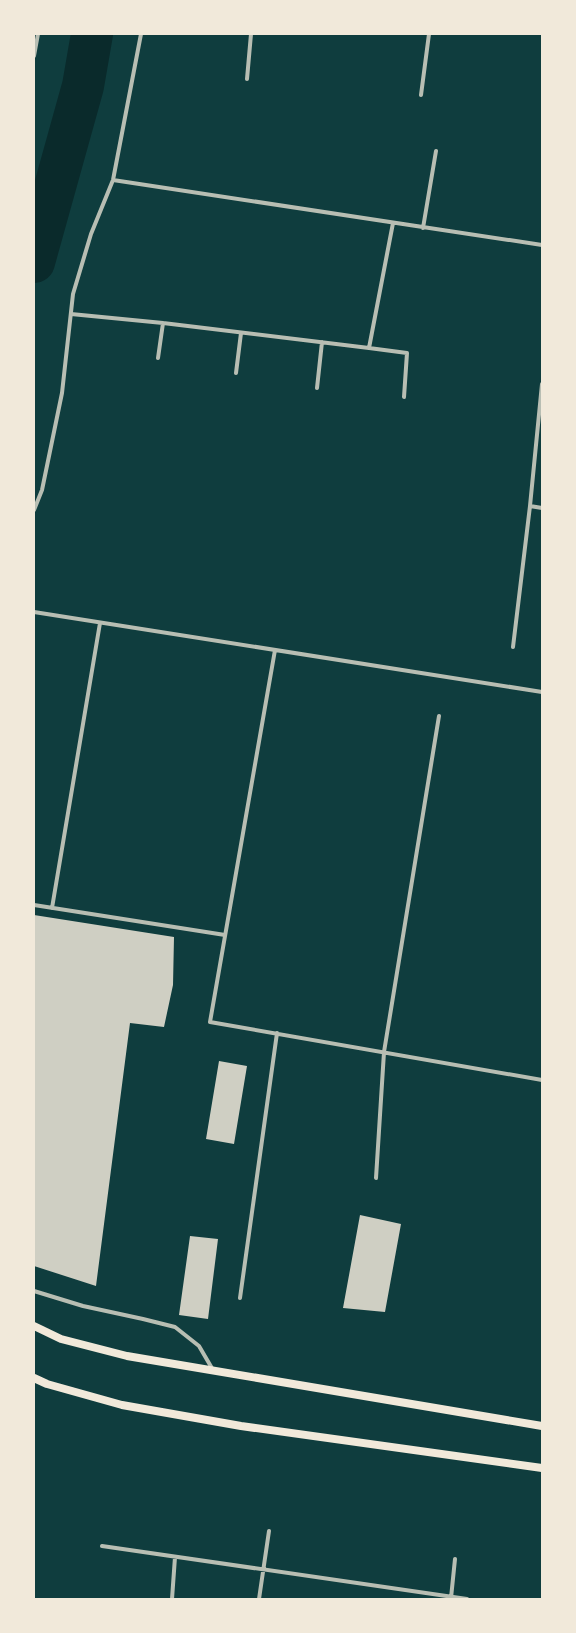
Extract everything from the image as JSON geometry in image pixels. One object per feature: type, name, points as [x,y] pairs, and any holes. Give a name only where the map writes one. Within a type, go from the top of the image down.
[{"type":"main road","points":[[34,1326],[61,1339],[127,1356],[214,1372],[542,1426]]},
{"type":"main road","points":[[34,1378],[47,1384],[122,1405],[241,1426],[542,1468]]},
{"type":"street","points":[[34,56],[38,34]]},
{"type":"street","points":[[34,510],[42,490],[62,392],[73,294],[91,234],[113,180],[141,34]]},
{"type":"street","points":[[246,79],[251,34]]},
{"type":"street","points":[[421,95],[429,34]]},
{"type":"street","points":[[423,228],[436,151]]},
{"type":"street","points":[[113,180],[542,245]]},
{"type":"street","points":[[369,348],[393,223]]},
{"type":"street","points":[[71,314],[241,332],[407,353],[404,397]]},
{"type":"street","points":[[158,358],[163,323]]},
{"type":"street","points":[[236,373],[241,332]]},
{"type":"street","points":[[317,388],[322,342]]},
{"type":"street","points":[[513,647],[530,506],[542,384]]},
{"type":"street","points":[[530,506],[542,508]]},
{"type":"street","points":[[34,612],[542,692]]},
{"type":"street","points":[[52,908],[100,623]]},
{"type":"street","points":[[275,650],[210,1022],[542,1080]]},
{"type":"street","points":[[376,1178],[384,1052],[439,716]]},
{"type":"street","points":[[34,905],[225,935]]},
{"type":"street","points":[[240,1298],[277,1033]]},
{"type":"street","points":[[34,1291],[82,1306],[174,1327],[199,1346],[214,1372]]},
{"type":"street","points":[[259,1599],[269,1531]]},
{"type":"street","points":[[102,1546],[451,1598],[468,1599]]},
{"type":"street","points":[[172,1599],[175,1557]]},
{"type":"street","points":[[451,1598],[455,1558]]},
{"type":"building","points":[[34,915],[174,937],[173,985],[164,1027],[130,1023],[96,1286],[34,1266]]},
{"type":"building","points":[[219,1061],[247,1066],[234,1144],[206,1139]]},
{"type":"building","points":[[360,1215],[401,1224],[385,1312],[343,1308]]},
{"type":"building","points":[[190,1236],[218,1239],[208,1319],[179,1315]]},
{"type":"waterway","points":[[34,262],[83,86],[92,34]]}]
